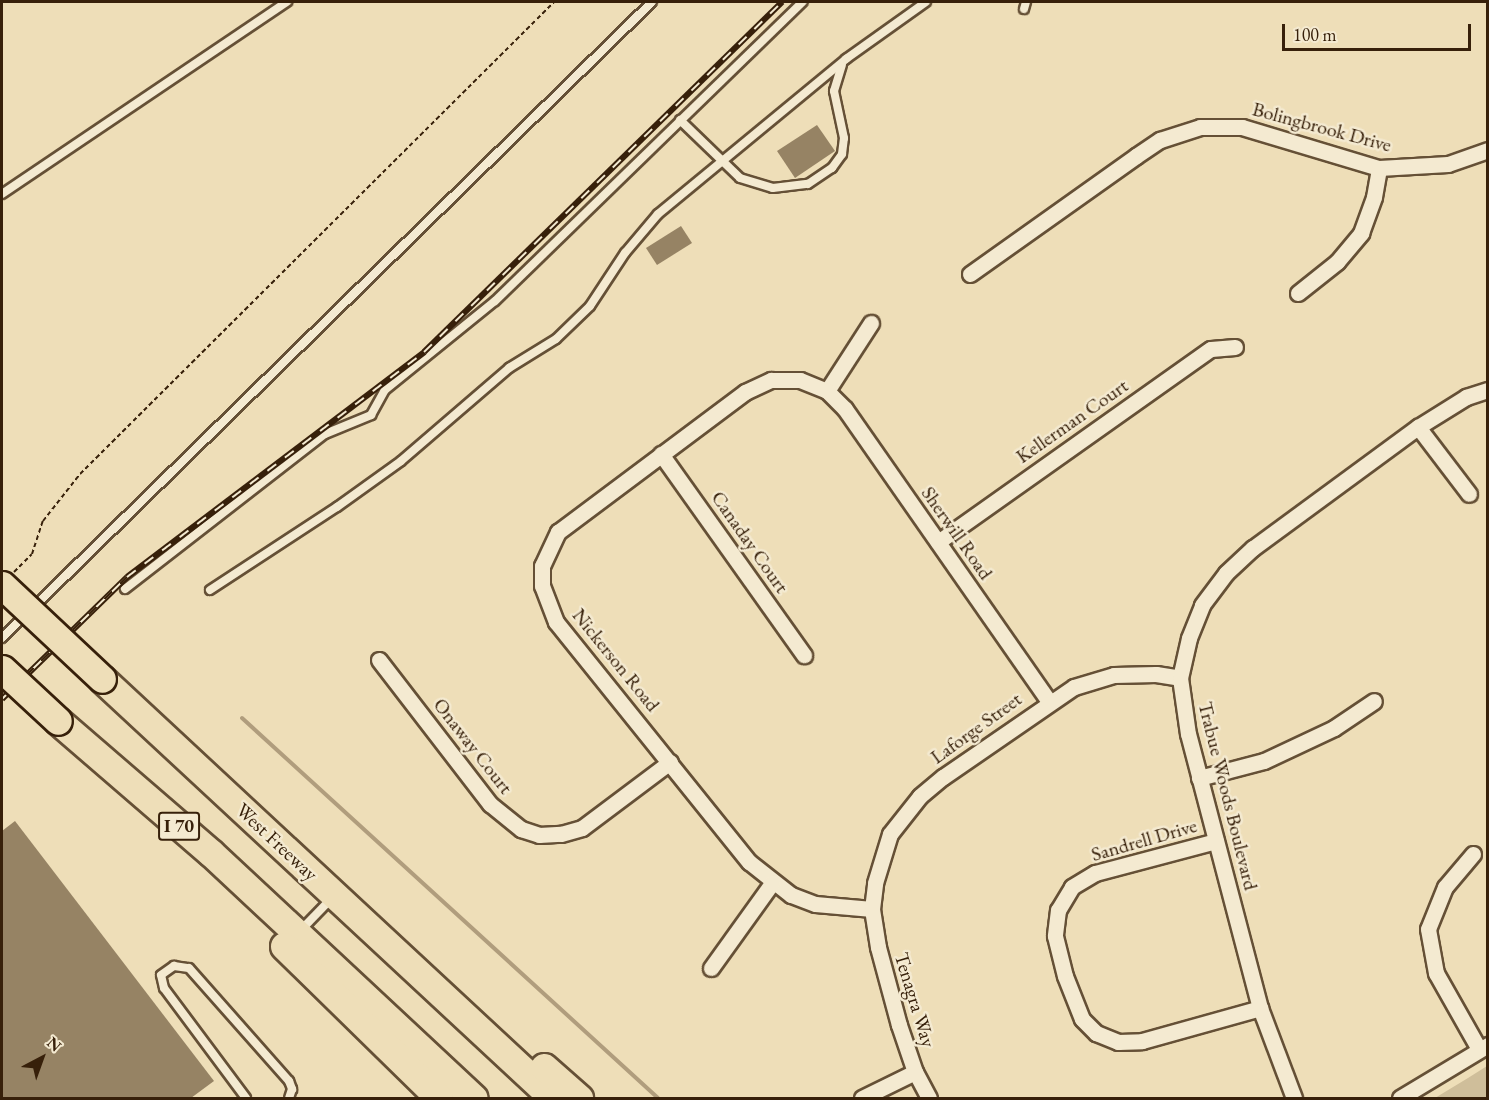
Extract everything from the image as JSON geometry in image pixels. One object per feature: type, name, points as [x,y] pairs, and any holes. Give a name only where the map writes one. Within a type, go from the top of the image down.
[{"type":"highway","name":"West Freeway","points":[[5,581],[102,679],[553,1098]]},
{"type":"highway","name":"I 70","points":[[2,669],[58,721],[211,853],[474,1098]]},
{"type":"highway","points":[[58,721],[439,1098]]},
{"type":"highway","points":[[335,895],[408,945],[579,1098]]},
{"type":"street","name":"Bolingbrook Drive","points":[[970,274],[1161,140],[1200,127],[1251,129],[1379,168],[1448,164],[1488,150]]},
{"type":"street","points":[[1298,293],[1336,262],[1361,233],[1374,197],[1379,168]]},
{"type":"street","points":[[827,391],[871,323]]},
{"type":"street","name":"Kellerman Court","points":[[938,542],[1211,349],[1235,348]]},
{"type":"street","name":"Nickerson Road","points":[[827,391],[800,380],[771,380],[745,392],[558,532],[544,557],[542,586],[556,622],[749,862],[772,883],[815,904],[872,909]]},
{"type":"street","name":"Trabue Woods Boulevard","points":[[1294,1098],[1260,1008],[1188,734],[1180,678],[1189,638],[1202,605],[1226,573],[1252,548],[1418,427],[1466,397],[1488,390]]},
{"type":"street","name":"Sherwill Road","points":[[827,391],[845,409],[1049,701]]},
{"type":"street","points":[[1418,427],[1469,494]]},
{"type":"street","name":"Canaday Court","points":[[661,454],[804,655]]},
{"type":"street","name":"Onaway Court","points":[[380,660],[489,804],[521,829],[539,835],[561,834],[582,828],[670,762]]},
{"type":"street","name":"Laforge Street","points":[[872,909],[882,855],[903,815],[943,777],[1049,701],[1074,687],[1114,675],[1156,674],[1180,678]]},
{"type":"street","points":[[1199,778],[1264,761],[1334,728],[1374,701]]},
{"type":"street","name":"Sandrell Drive","points":[[1216,841],[1095,873],[1072,887],[1058,910],[1055,936],[1065,976],[1082,1019],[1096,1033],[1118,1042],[1142,1041],[1260,1008]]},
{"type":"street","points":[[1400,1098],[1483,1047],[1436,973],[1428,929],[1445,887],[1473,854]]},
{"type":"street","points":[[711,968],[772,883]]},
{"type":"street","name":"Tenagra Way","points":[[872,909],[880,957],[915,1072],[929,1098]]},
{"type":"street","points":[[862,1098],[915,1072]]},
{"type":"lane","points":[[2,194],[287,2]]},
{"type":"lane","points":[[2,638],[652,2]]},
{"type":"lane","points":[[124,589],[325,434],[371,415],[385,390],[495,301],[802,2]]},
{"type":"lane","points":[[210,590],[338,507],[400,461],[509,368],[556,339],[590,306],[643,230],[846,59],[926,2]]},
{"type":"lane","points":[[680,120],[740,178],[773,188],[808,184],[832,168],[844,147],[834,91],[846,59]]},
{"type":"lane","points":[[297,934],[335,895]]},
{"type":"lane","points":[[246,1098],[164,988],[162,975],[174,966],[189,968],[289,1081],[292,1089],[289,1098]]},
{"type":"path","points":[[5,581],[32,554],[43,521],[80,474],[554,2]]},
{"type":"shaded area","points":[[1487,1066],[1487,1098],[1435,1098],[1468,1078]]},
{"type":"building","points":[[817,125],[835,151],[795,178],[777,151]]},
{"type":"building","points":[[681,226],[692,243],[657,265],[646,248]]},
{"type":"building","points":[[15,821],[214,1081],[191,1098],[2,1098],[2,831]]},
{"type":"waterway","points":[[242,718],[658,1098]]},
{"type":"railway","points":[[2,699],[127,577],[424,352],[782,2]]}]
